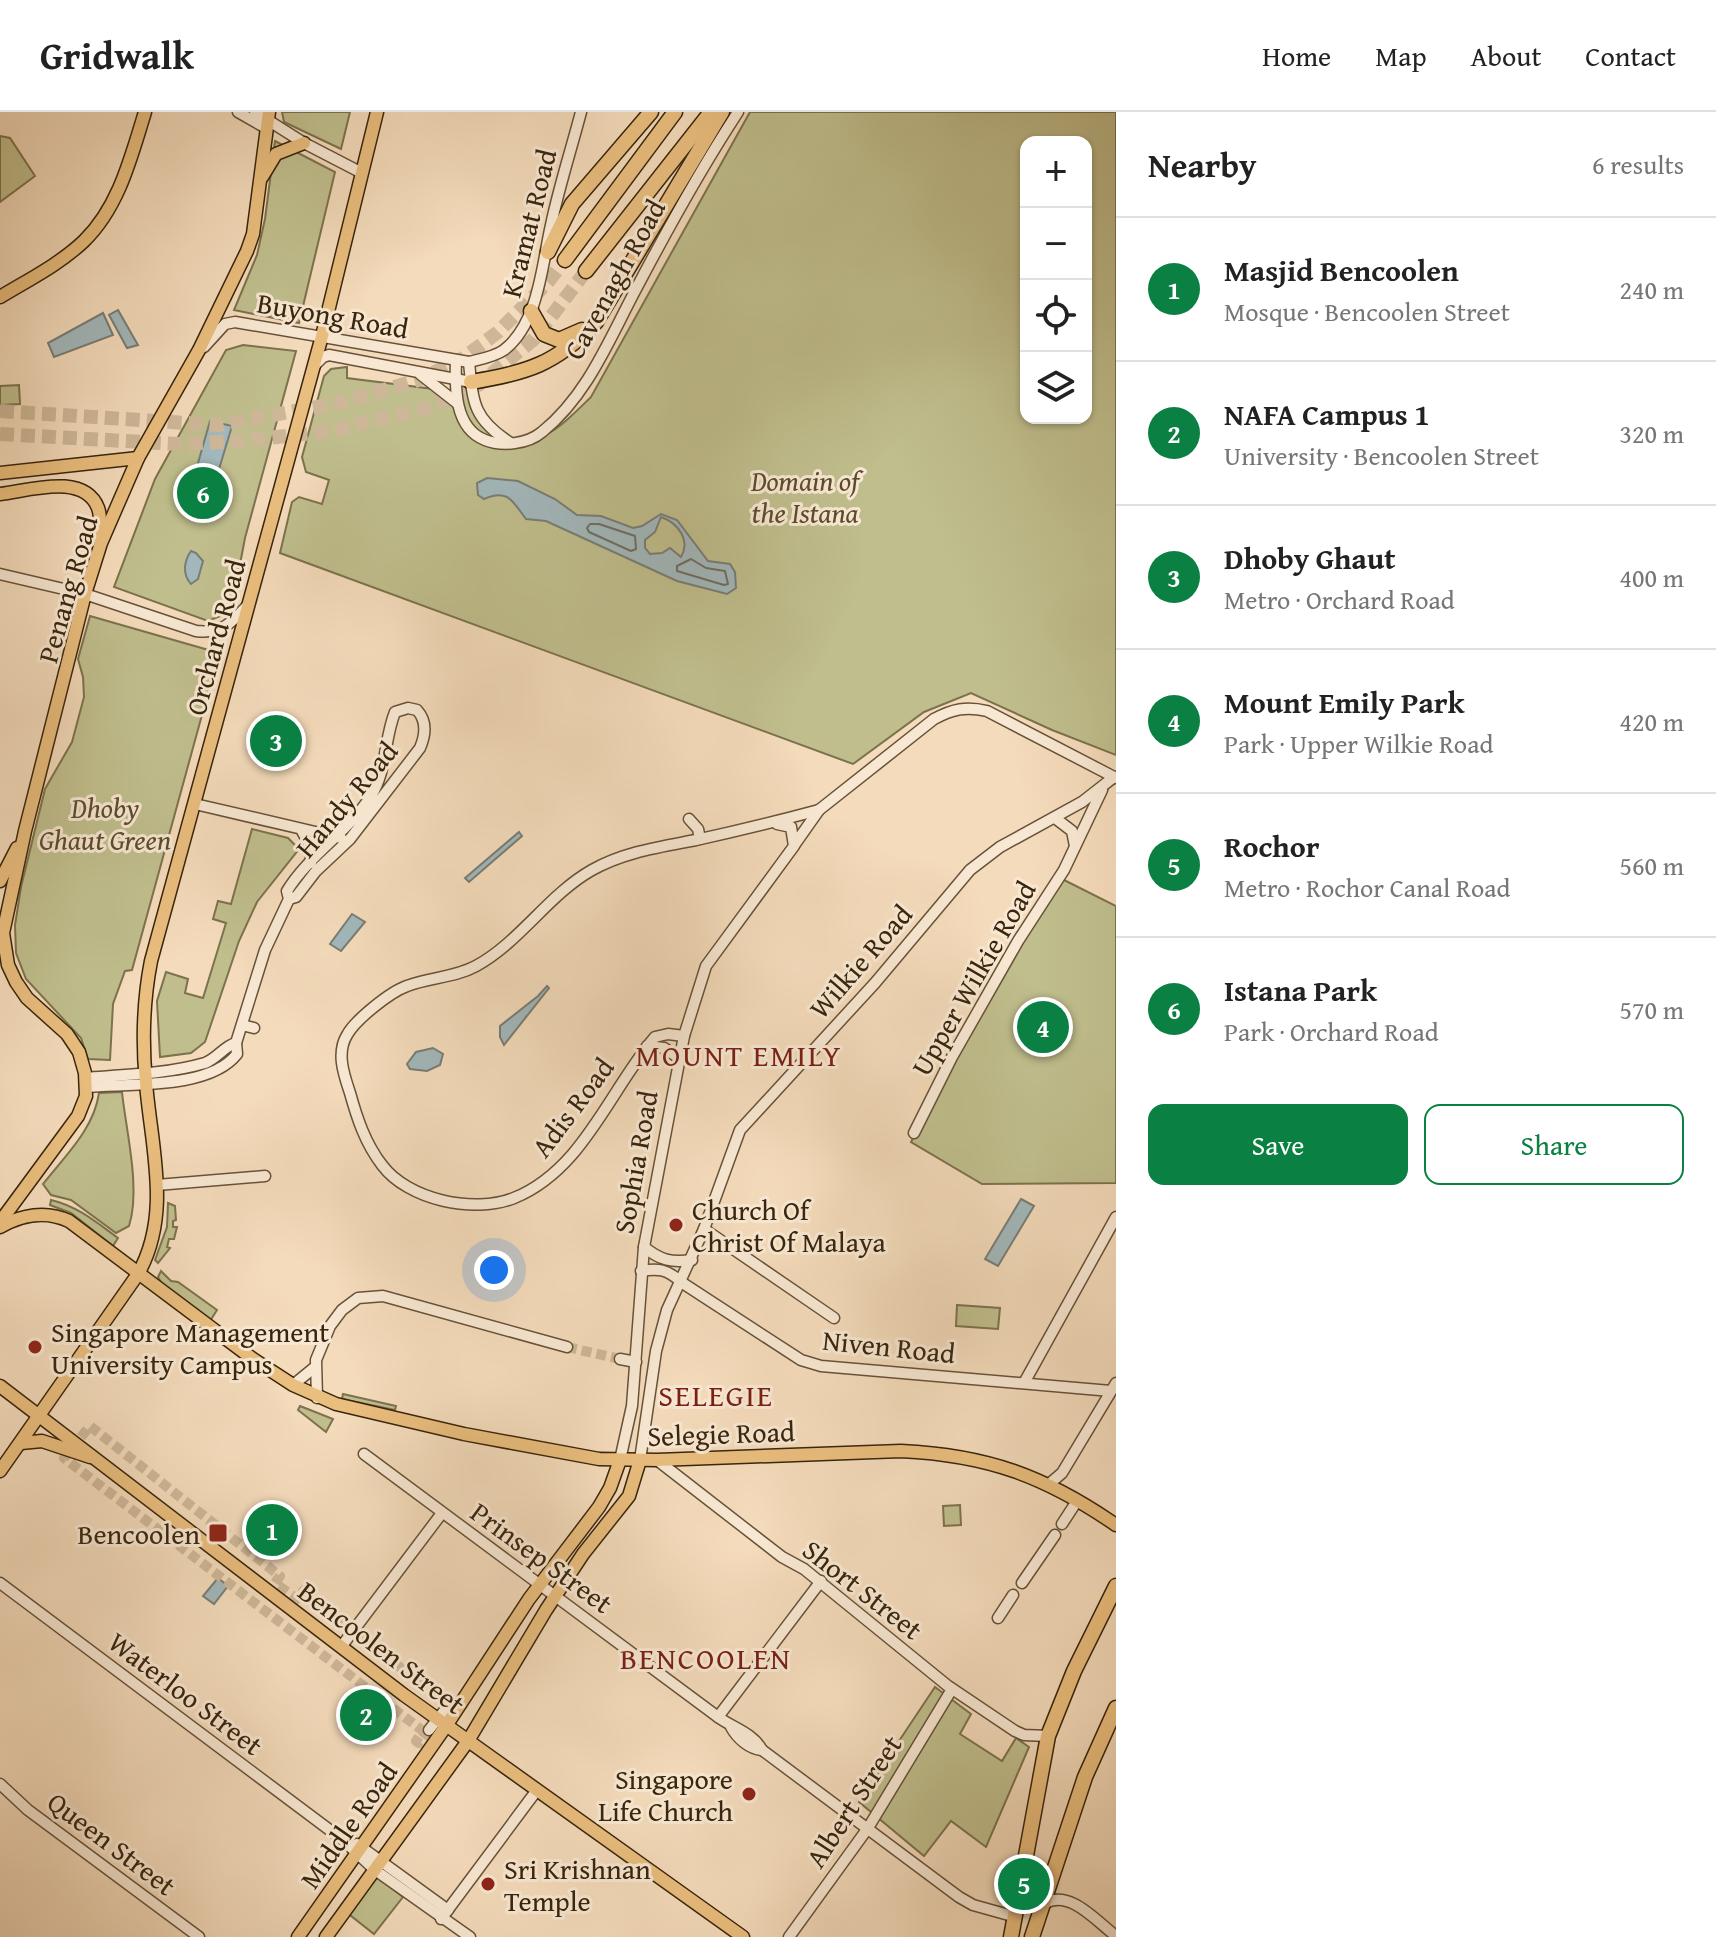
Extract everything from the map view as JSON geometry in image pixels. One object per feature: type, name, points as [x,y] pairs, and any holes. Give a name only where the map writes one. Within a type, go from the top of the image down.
[{"type":"highway","points":[[548,252],[572,204],[651,112]]},
{"type":"highway","points":[[565,260],[675,112]]},
{"type":"highway","points":[[586,271],[711,112]]},
{"type":"highway","points":[[463,380],[510,376],[531,369],[574,345],[596,322],[722,112]]},
{"type":"highway","points":[[531,311],[544,334],[559,340],[569,338],[596,322]]},
{"type":"highway","points":[[1011,1937],[1048,1736],[1074,1671],[1116,1586]]},
{"type":"highway","points":[[1032,1937],[1085,1777],[1116,1708]]},
{"type":"main road","points":[[0,297],[85,241],[120,186],[145,112]]},
{"type":"main road","name":"Orchard Road","points":[[0,1471],[138,1274],[152,1245],[158,1219],[146,1078],[145,989],[322,336],[377,112]]},
{"type":"main road","name":"Penang Road","points":[[85,1082],[83,1063],[74,1043],[27,998],[8,965],[3,933],[25,831],[85,594],[101,543],[138,458],[199,350],[247,251],[253,234],[267,120]]},
{"type":"main road","points":[[260,179],[276,154],[304,143]]},
{"type":"main road","points":[[0,473],[138,458]]},
{"type":"main road","points":[[27,471],[28,491]]},
{"type":"main road","points":[[0,494],[74,487],[88,495],[100,512],[101,543]]},
{"type":"main road","points":[[0,881],[25,831]]},
{"type":"main road","points":[[0,1225],[78,1116],[85,1101],[85,1082]]},
{"type":"main road","points":[[0,1225],[39,1214],[60,1216],[220,1337],[317,1398]]},
{"type":"main road","name":"Bencoolen Street","points":[[0,1386],[438,1725],[468,1741],[743,1937]]},
{"type":"main road","name":"Selegie Road","points":[[317,1398],[420,1425],[562,1455],[657,1460],[926,1452],[999,1464],[1048,1485],[1116,1525]]},
{"type":"main road","points":[[21,1443],[42,1441],[97,1459]]},
{"type":"main road","name":"Middle Road","points":[[298,1937],[360,1851],[438,1725],[599,1507],[620,1460]]},
{"type":"main road","name":"Middle Road","points":[[326,1937],[468,1741],[583,1554],[629,1496],[640,1460]]},
{"type":"street","points":[[238,112],[267,120]]},
{"type":"street","points":[[255,112],[304,143],[362,173]]},
{"type":"street","name":"Kramat Road","points":[[469,362],[504,350],[518,334],[531,311],[581,112]]},
{"type":"street","name":"Cavenagh Road","points":[[509,442],[531,439],[541,434],[567,407],[593,372],[698,175],[738,112]]},
{"type":"street","name":"Buyong Road","points":[[199,350],[225,324],[235,322],[469,362]]},
{"type":"street","name":"Buyong Road","points":[[314,366],[329,355],[463,380]]},
{"type":"street","points":[[456,360],[478,414],[487,426],[509,442]]},
{"type":"street","points":[[457,403],[469,362]]},
{"type":"street","points":[[418,373],[457,403],[475,435],[495,444],[509,442]]},
{"type":"street","points":[[0,574],[85,594],[210,633],[230,625],[248,605]]},
{"type":"street","name":"Sophia Road","points":[[620,1460],[632,1406],[644,1247],[684,1036],[706,966],[819,810],[934,719],[952,709],[971,707],[987,711],[1115,778]]},
{"type":"street","name":"Handy Road","points":[[85,1082],[146,1078],[205,1063],[220,1056],[228,1045],[236,1043],[270,936],[289,899],[287,891],[372,795],[393,717],[400,708],[417,710],[425,721],[425,737],[420,748],[350,839],[316,871],[296,897],[289,899]]},
{"type":"street","name":"Wilkie Road","points":[[640,1460],[660,1335],[667,1310],[692,1260],[731,1148],[751,1115],[838,1024],[970,870],[1000,847],[1055,818],[1115,778]]},
{"type":"street","name":"Upper Wilkie Road","points":[[914,1133],[959,1045],[1075,848],[1102,789]]},
{"type":"street","points":[[195,804],[302,831],[350,839]]},
{"type":"street","points":[[689,819],[698,829],[700,839],[819,810]]},
{"type":"street","points":[[1055,818],[1072,831],[1075,848]]},
{"type":"street","points":[[771,823],[791,827],[791,850]]},
{"type":"street","points":[[302,831],[311,848],[311,863]]},
{"type":"street","name":"Adis Road","points":[[684,1036],[659,1035],[647,1046],[575,1152],[543,1183],[512,1199],[470,1205],[440,1200],[405,1185],[391,1175],[381,1164],[360,1127],[342,1069],[345,1037],[356,1023],[397,991],[408,985],[457,974],[491,957],[553,898],[588,872],[621,857],[700,839]]},
{"type":"street","points":[[242,1025],[254,1028]]},
{"type":"street","name":"Adis Road","points":[[647,1046],[664,1048],[679,1058]]},
{"type":"street","points":[[157,1185],[265,1176]]},
{"type":"street","points":[[1024,1383],[1116,1217]]},
{"type":"street","points":[[704,1229],[834,1318]]},
{"type":"street","points":[[644,1247],[657,1258],[668,1261],[692,1260]]},
{"type":"street","name":"Niven Road","points":[[641,1271],[663,1269],[801,1360],[821,1366],[1024,1383],[1114,1387]]},
{"type":"street","points":[[317,1398],[315,1367],[323,1340],[342,1310],[358,1298],[383,1296],[567,1347]]},
{"type":"street","points":[[620,1359],[636,1362]]},
{"type":"street","points":[[293,1385],[315,1367]]},
{"type":"street","points":[[1048,1485],[1062,1473],[1114,1387]]},
{"type":"street","name":"Prinsep Street","points":[[364,1454],[718,1717],[731,1727],[735,1735],[755,1749],[762,1750],[959,1897],[973,1905],[1016,1917]]},
{"type":"street","name":"Short Street","points":[[657,1460],[782,1557],[821,1581],[952,1689],[1015,1731],[1024,1735],[1048,1736]]},
{"type":"street","points":[[1062,1524],[1077,1501]]},
{"type":"street","points":[[341,1647],[442,1513]]},
{"type":"street","points":[[1022,1583],[1055,1535]]},
{"type":"street","points":[[718,1717],[821,1581]]},
{"type":"street","name":"Waterloo Street","points":[[0,1583],[360,1851],[470,1937]]},
{"type":"street","points":[[998,1618],[1013,1595]]},
{"type":"street","name":"Albert Street","points":[[789,1937],[868,1828],[952,1689]]},
{"type":"street","points":[[438,1725],[448,1706]]},
{"type":"street","name":"Queen Street","points":[[0,1784],[28,1810],[199,1937]]},
{"type":"street","points":[[444,1915],[537,1790]]},
{"type":"street","points":[[1044,1904],[1051,1899],[1066,1899],[1116,1936]]},
{"type":"green space","points":[[282,112],[350,112],[341,149],[284,122]]},
{"type":"green space","name":"Domain of the Istana","points":[[750,112],[1116,112],[1116,755],[971,693],[924,712],[853,764],[280,553],[292,502],[299,497],[322,504],[329,480],[306,472],[302,457],[324,376],[331,369],[347,367],[347,378],[473,394],[502,444],[530,441],[561,425],[591,397]]},
{"type":"green space","points":[[0,136],[10,138],[35,176],[0,202]]},
{"type":"green space","points":[[275,141],[335,172],[299,323],[234,310],[257,255]]},
{"type":"green space","points":[[243,345],[296,351],[245,538],[233,601],[223,615],[208,621],[114,587],[155,479],[226,350]]},
{"type":"green space","points":[[19,385],[20,404],[0,405],[0,386]]},
{"type":"green space","name":"Dhoby Ghaut Green","points":[[90,616],[219,653],[132,970],[125,971],[113,1004],[110,1060],[88,1059],[81,1038],[26,979],[16,953],[15,925],[21,887],[45,789],[72,742],[84,697],[78,659]]},
{"type":"green space","points":[[252,829],[288,838],[299,849],[257,902],[239,941],[205,1042],[191,1053],[160,1057],[157,1001],[166,972],[188,979],[185,993],[203,998],[226,923],[213,919],[218,901],[231,904]]},
{"type":"green space","points":[[1060,878],[1116,906],[1116,1183],[982,1184],[911,1142],[947,1069]]},
{"type":"green space","points":[[122,1092],[134,1195],[129,1226],[116,1233],[71,1200],[51,1195],[43,1184],[85,1130],[99,1093]]},
{"type":"green space","points":[[51,1200],[78,1210],[118,1238],[113,1246],[71,1213],[50,1205]]},
{"type":"green space","points":[[168,1203],[175,1206],[173,1227],[177,1227],[174,1239],[169,1239],[167,1247],[170,1248],[158,1263],[155,1260],[167,1227]]},
{"type":"green space","points":[[161,1271],[171,1281],[178,1282],[217,1310],[210,1321],[163,1286],[158,1277]]},
{"type":"green space","points":[[957,1305],[1000,1308],[998,1329],[956,1326]]},
{"type":"green space","points":[[343,1394],[396,1406],[395,1410],[342,1399]]},
{"type":"green space","points":[[300,1406],[333,1419],[326,1432],[298,1410]]},
{"type":"green space","points":[[960,1505],[961,1525],[944,1526],[943,1506]]},
{"type":"green space","points":[[935,1687],[971,1714],[960,1734],[1002,1761],[1016,1738],[1029,1747],[986,1847],[951,1821],[924,1856],[859,1802],[886,1762],[883,1759],[899,1741]]},
{"type":"green space","points":[[370,1871],[403,1897],[374,1934],[341,1908]]},
{"type":"water","points":[[118,310],[138,345],[127,348],[109,315]]},
{"type":"water","points":[[103,313],[113,335],[54,357],[48,343]]},
{"type":"water","points":[[210,421],[232,426],[213,489],[192,484]]},
{"type":"water","points":[[487,478],[518,481],[555,499],[577,515],[601,516],[633,528],[661,514],[677,520],[708,561],[730,564],[735,572],[736,588],[727,594],[677,581],[546,521],[526,519],[509,498],[499,495],[484,499],[478,495],[477,483]],"holes":[[[661,517],[684,538],[681,557],[670,548],[662,553],[650,554],[645,548],[645,540],[655,532]]]},
{"type":"water","points":[[191,551],[203,561],[198,579],[191,584],[185,568]]},
{"type":"water","points":[[519,832],[522,836],[469,882],[465,878]]},
{"type":"water","points":[[352,914],[365,922],[341,951],[330,944]]},
{"type":"water","points":[[547,986],[549,988],[504,1045],[500,1026]]},
{"type":"water","points":[[433,1048],[443,1054],[440,1065],[427,1071],[410,1069],[407,1064],[416,1052]]},
{"type":"water","points":[[1021,1199],[1034,1206],[998,1266],[985,1259]]},
{"type":"water","points":[[218,1578],[228,1586],[214,1604],[203,1596]]},
{"type":"tunnel","points":[[0,411],[218,425],[339,403],[418,380],[462,359],[498,332],[548,282],[565,260]]},
{"type":"tunnel","points":[[0,434],[179,444],[241,441],[331,431],[423,409],[478,385],[534,339],[586,271]]},
{"type":"tunnel","points":[[567,1347],[620,1359]]},
{"type":"tunnel","points":[[429,1730],[419,1743],[416,1741],[423,1731],[64,1458],[90,1426],[280,1576],[275,1583],[297,1599],[304,1590],[425,1687],[448,1699],[451,1702],[448,1706]]},
{"type":"place","name":"Istana Park","points":[[203,493]]},
{"type":"place","name":"Dhoby Ghaut","points":[[276,741]]},
{"type":"place","name":"Mount Emily Park","points":[[1043,1027]]},
{"type":"place","name":"Church Of Christ Of Malaya","points":[[676,1225]]},
{"type":"place","name":"Singapore Management University Campus","points":[[35,1347]]},
{"type":"place","name":"Masjid Bencoolen","points":[[272,1530]]},
{"type":"place","name":"Bencoolen","points":[[218,1533]]},
{"type":"place","name":"NAFA Campus 1","points":[[366,1715]]},
{"type":"place","name":"Singapore Life Church","points":[[749,1794]]},
{"type":"place","name":"Sri Krishnan Temple","points":[[488,1884]]},
{"type":"place","name":"Rochor","points":[[1024,1884]]},
{"type":"district","name":"MOUNT EMILY","points":[[739,1055]]},
{"type":"district","name":"SELEGIE","points":[[716,1395]]},
{"type":"district","name":"BENCOOLEN","points":[[706,1658]]}]
